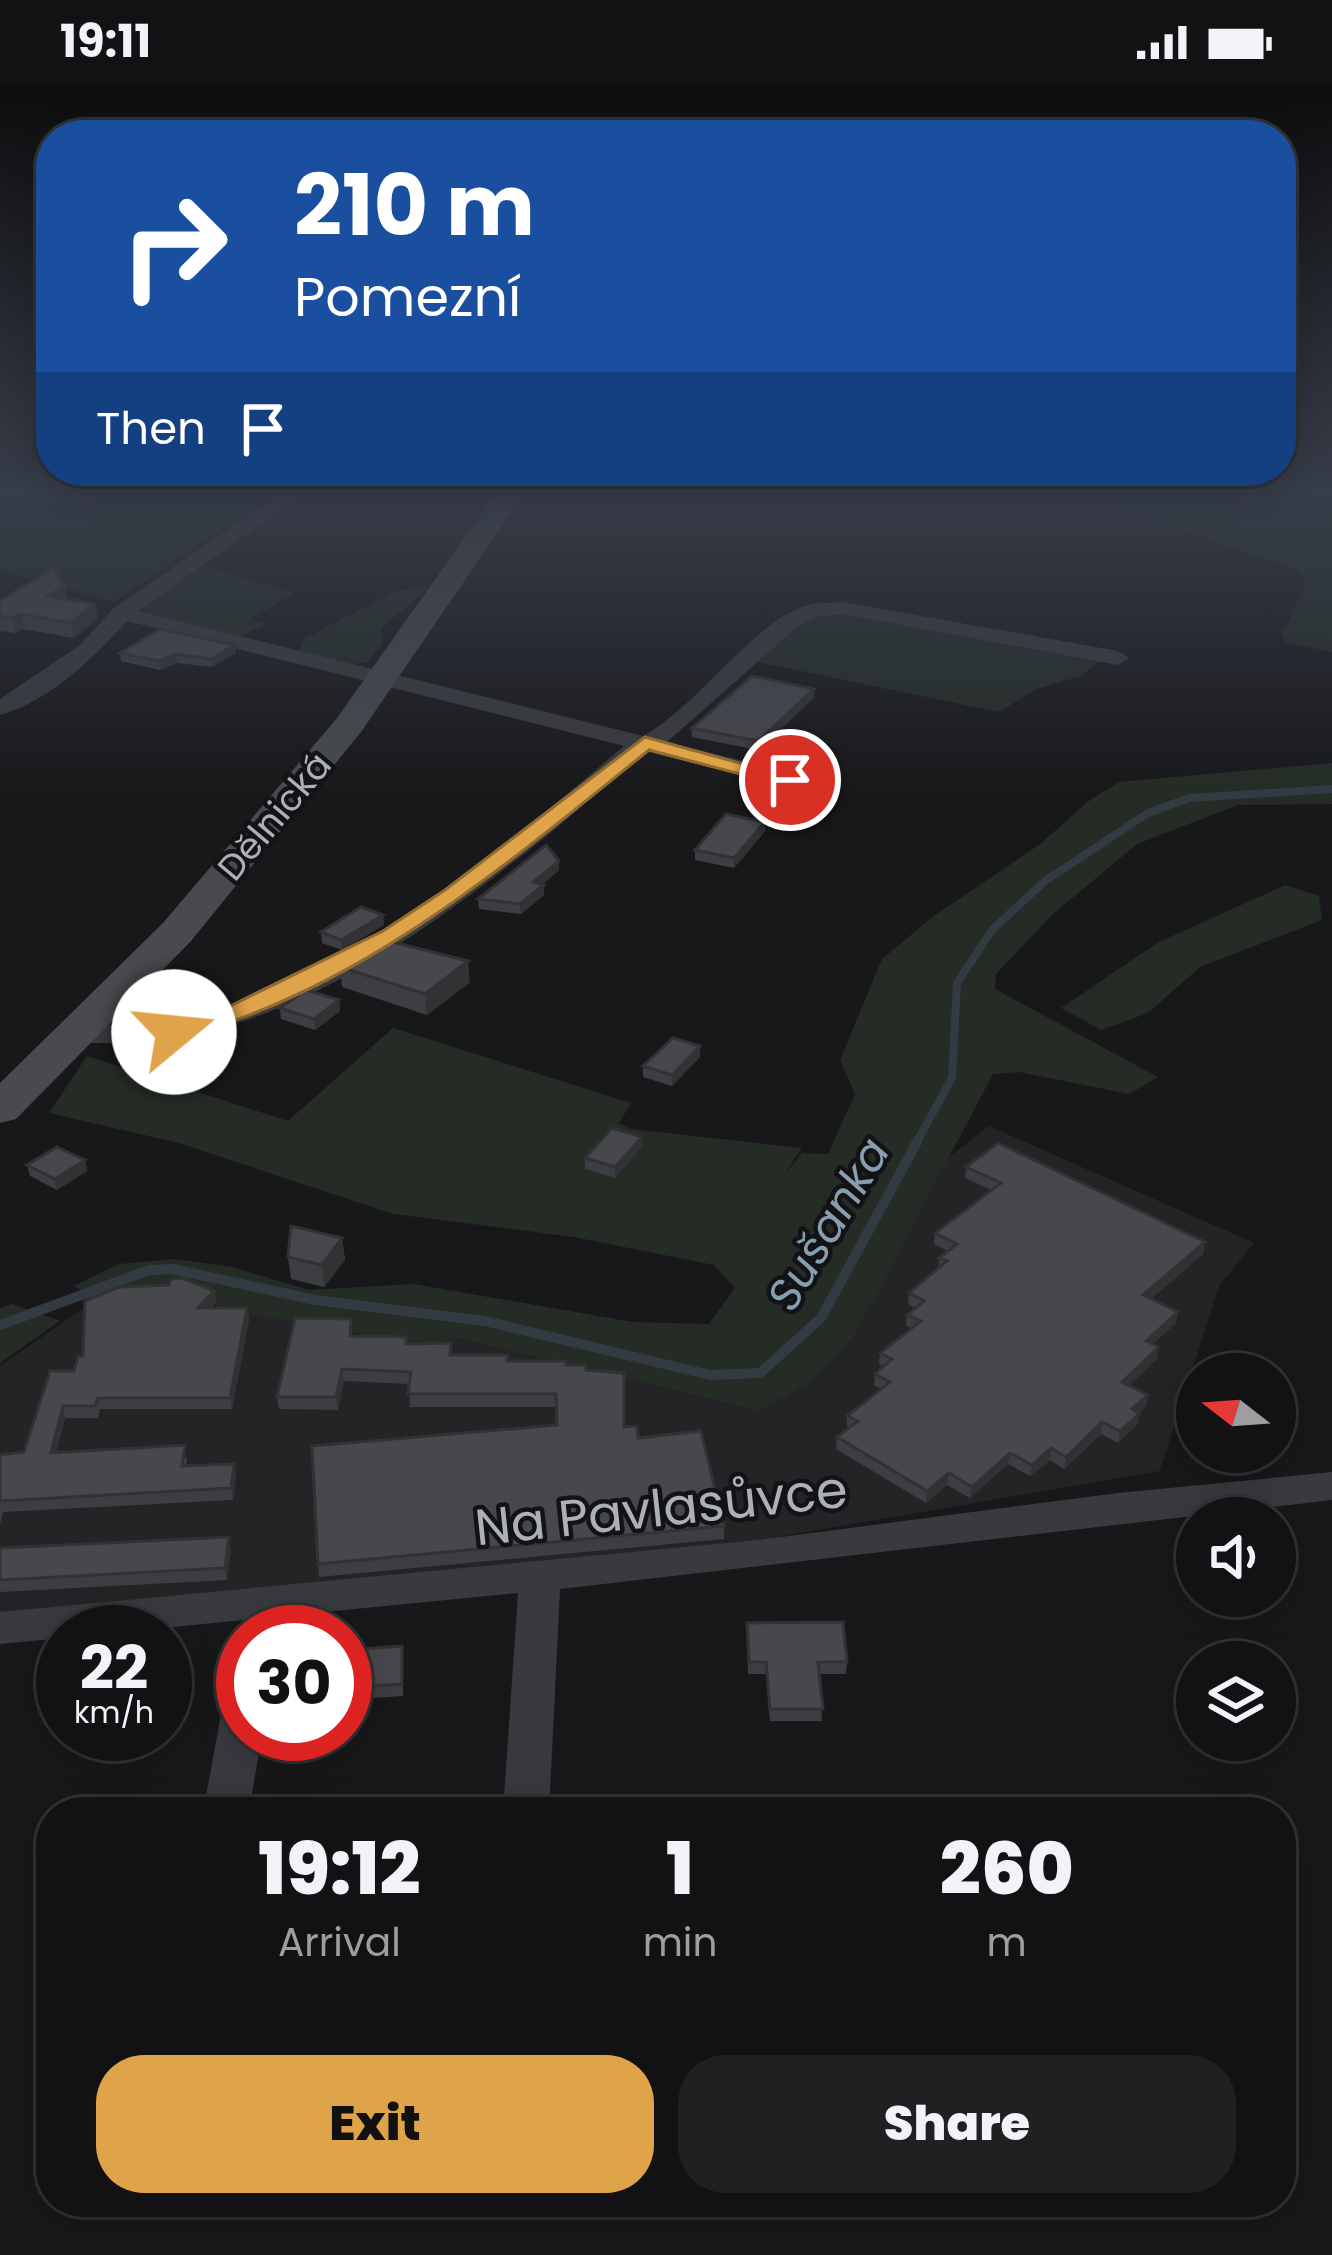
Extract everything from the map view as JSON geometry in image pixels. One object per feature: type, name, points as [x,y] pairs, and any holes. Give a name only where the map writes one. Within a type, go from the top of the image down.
[{"type":"main road","name":"Dělnická","points":[[0,1109],[177,932],[349,725],[441,593]]},
{"type":"street","points":[[0,708],[88,650],[122,613],[150,593]]},
{"type":"street","points":[[77,1034],[194,1028],[315,976],[391,936],[453,895],[704,702],[789,622],[826,607],[1118,658]]},
{"type":"street","points":[[122,613],[827,790]]},
{"type":"street","name":"Na Pavlasůvce","points":[[342,1605],[541,1576],[758,1555],[1118,1507],[1332,1486]]},
{"type":"street","points":[[527,1797],[541,1576]]},
{"type":"street","name":"Na Pavlasůvce","points":[[0,1628],[216,1619]]},
{"type":"street","points":[[229,1797],[235,1761]]},
{"type":"shaded area","points":[[83,593],[127,593],[114,602]]},
{"type":"shaded area","points":[[163,593],[294,593],[251,619],[266,624],[240,636],[148,615],[143,607]]},
{"type":"shaded area","points":[[391,593],[422,593],[382,628],[382,644],[368,662],[342,665],[298,653],[304,639]]},
{"type":"shaded area","points":[[1301,593],[1332,593],[1332,652],[1285,642],[1280,630]]},
{"type":"shaded area","points":[[826,607],[1102,659],[1081,676],[1036,689],[999,712],[748,660]]},
{"type":"shaded area","points":[[1332,763],[1332,804],[1238,805],[1137,844],[1052,915],[996,974],[995,989],[1158,1077],[1129,1094],[1019,1072],[993,1074],[856,1333],[809,1383],[759,1411],[458,1338],[390,1352],[356,1333],[235,1312],[177,1288],[113,1304],[73,1286],[119,1264],[175,1259],[232,1267],[309,1290],[414,1284],[633,1322],[709,1324],[735,1288],[714,1265],[574,1237],[393,1214],[179,1143],[49,1113],[87,1056],[288,1121],[393,1028],[631,1103],[619,1123],[631,1129],[802,1148],[782,1178],[802,1153],[828,1154],[855,1094],[840,1060],[882,959],[935,915],[1039,845],[1090,800],[1119,782]]},
{"type":"shaded area","points":[[1285,885],[1319,896],[1322,920],[1200,967],[1148,1013],[1101,1030],[1061,1008],[1159,942]]},
{"type":"shaded area","points":[[989,1126],[1254,1243],[1219,1286],[1198,1353],[1176,1353],[1176,1421],[1160,1471],[731,1545],[122,1605],[36,1605],[36,1613],[0,1617],[0,1366],[105,1293],[177,1288],[356,1333],[390,1351],[458,1338],[759,1411],[856,1333],[945,1160]]},
{"type":"shaded area","points":[[12,1304],[60,1321],[0,1363],[0,1308]]},
{"type":"building","points":[[13,593],[53,593],[48,596],[95,604],[71,623],[20,614],[0,616],[0,601]]},
{"type":"building","points":[[160,629],[235,645],[211,659],[176,654],[158,661],[120,653]]},
{"type":"building","points":[[752,676],[814,689],[758,741],[692,728]]},
{"type":"building","points":[[726,814],[765,822],[734,858],[695,850]]},
{"type":"building","points":[[546,845],[559,861],[533,882],[544,885],[520,904],[478,899]]},
{"type":"building","points":[[361,907],[383,915],[341,940],[321,932]]},
{"type":"building","points":[[381,939],[468,961],[425,994],[340,967]]},
{"type":"building","points":[[306,990],[339,1000],[314,1019],[280,1008]]},
{"type":"building","points":[[673,1038],[700,1046],[672,1075],[643,1066]]},
{"type":"building","points":[[612,1128],[642,1137],[615,1167],[585,1158]]},
{"type":"building","points":[[998,1143],[1205,1242],[1143,1295],[1178,1312],[1146,1341],[1159,1347],[1122,1382],[1148,1395],[1132,1409],[1139,1414],[1120,1431],[1102,1422],[1066,1457],[1051,1448],[1032,1465],[1010,1453],[972,1487],[949,1473],[927,1491],[837,1437],[858,1421],[847,1416],[890,1382],[875,1374],[892,1359],[880,1353],[921,1321],[907,1315],[924,1301],[909,1293],[947,1261],[939,1258],[957,1244],[935,1233],[1001,1183],[966,1167]]},
{"type":"building","points":[[57,1147],[85,1160],[55,1179],[27,1165]]},
{"type":"building","points":[[291,1226],[342,1238],[322,1265],[288,1257]]},
{"type":"building","points":[[183,1278],[214,1291],[198,1308],[247,1308],[230,1398],[98,1398],[95,1406],[63,1406],[51,1453],[185,1445],[182,1466],[234,1464],[231,1488],[0,1501],[0,1455],[24,1452],[50,1371],[74,1371],[78,1356],[83,1356],[85,1301],[119,1287],[169,1285],[171,1279]]},
{"type":"building","points":[[295,1318],[351,1319],[350,1336],[407,1337],[406,1344],[451,1343],[450,1355],[566,1361],[566,1365],[586,1365],[586,1370],[624,1373],[624,1427],[637,1426],[638,1438],[701,1431],[724,1526],[318,1564],[312,1446],[557,1425],[556,1394],[408,1394],[411,1372],[342,1369],[336,1397],[277,1397]]},
{"type":"building","points":[[229,1537],[225,1568],[0,1580],[0,1548]]},
{"type":"building","points":[[843,1622],[847,1662],[818,1662],[823,1709],[770,1709],[766,1662],[749,1662],[747,1623]]},
{"type":"building","points":[[402,1646],[402,1684],[372,1686],[372,1648]]},
{"type":"waterway","name":"Sušanka","points":[[915,1145],[952,1078],[957,983],[992,930],[1045,881],[1148,813],[1189,798],[1332,789]]},
{"type":"waterway","name":"Sušanka","points":[[0,1325],[149,1270],[173,1269],[315,1300],[485,1321],[710,1375],[760,1373],[821,1318],[917,1142]]},
{"type":"route","points":[[174,1032],[237,1012],[391,936],[453,895],[645,743],[790,780]]}]
